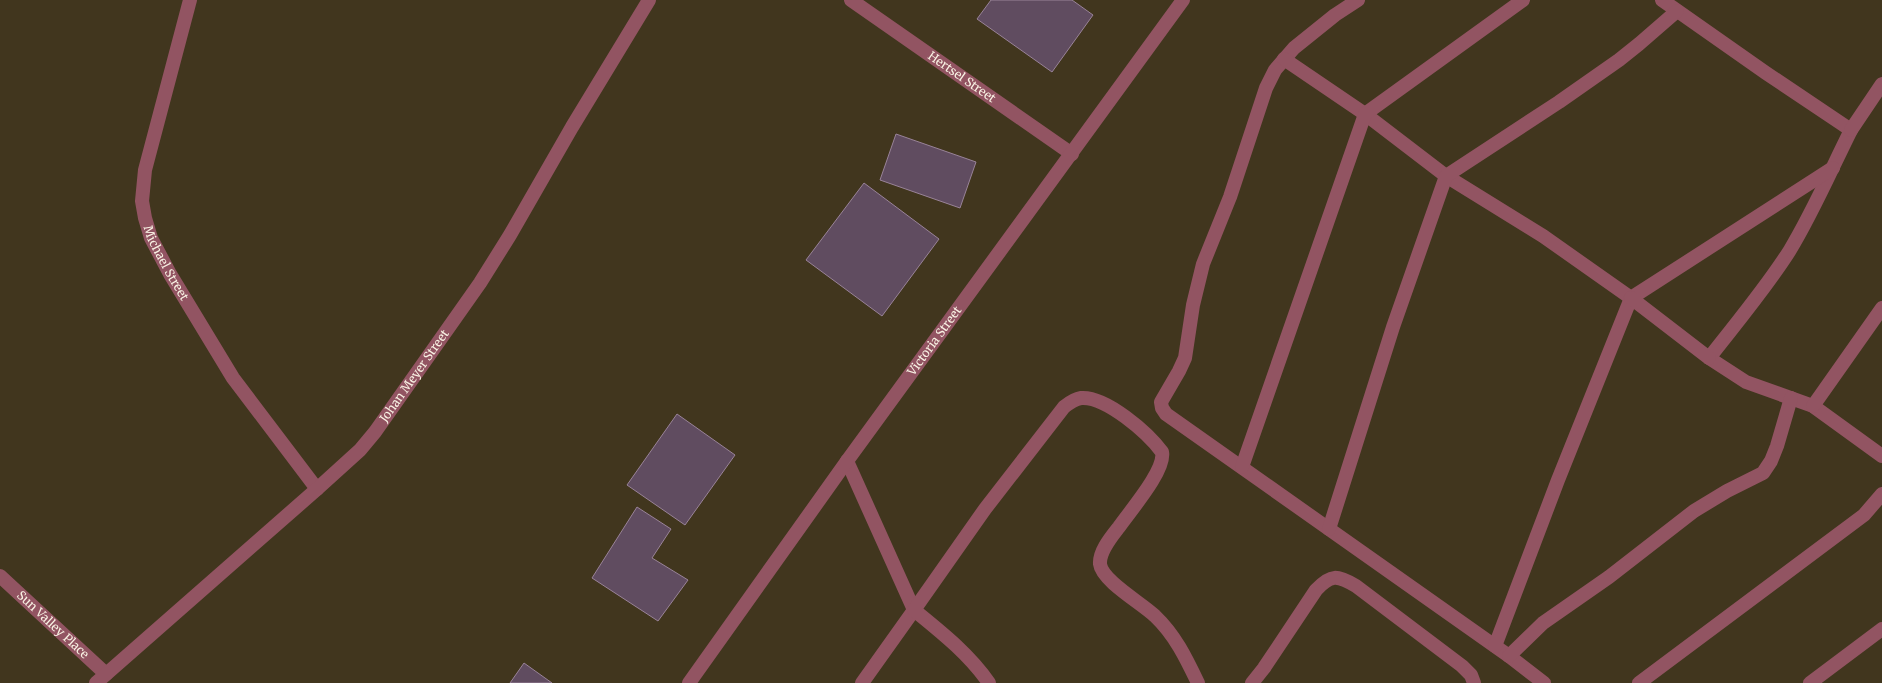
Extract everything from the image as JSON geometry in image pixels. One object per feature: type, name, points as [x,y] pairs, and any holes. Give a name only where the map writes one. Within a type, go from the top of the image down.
[{"type":"street","name":"Michael Street","points":[[190,0],[145,170],[142,201],[145,218],[151,238],[170,274],[233,378],[317,489]]},
{"type":"street","name":"Johan Meyer Street","points":[[101,679],[317,489],[360,450],[375,432],[480,283],[649,0]]},
{"type":"street","name":"Hertsel Street","points":[[851,0],[1072,154]]},
{"type":"street","name":"Victoria Street","points":[[689,683],[847,461],[1184,0]]},
{"type":"street","points":[[1358,0],[1304,39],[1275,70],[1263,96],[1230,197],[1203,264],[1185,358],[1161,402],[1162,408],[1166,414],[1495,646],[1544,683]]},
{"type":"street","points":[[1242,467],[1365,114],[1523,0]]},
{"type":"street","points":[[1662,0],[1766,74],[1851,130]]},
{"type":"street","points":[[1329,529],[1393,327],[1446,176],[1619,60],[1678,11]]},
{"type":"street","points":[[1284,59],[1365,114],[1446,176],[1543,236],[1631,298],[1709,358],[1746,382],[1814,406],[1882,456]]},
{"type":"street","points":[[1709,358],[1772,278],[1790,250],[1811,212],[1851,130],[1882,84]]},
{"type":"street","points":[[1495,646],[1631,298],[1833,168]]},
{"type":"street","points":[[1814,406],[1882,308]]},
{"type":"street","points":[[862,683],[984,509],[1064,407],[1082,398],[1100,402],[1134,422],[1157,445],[1163,456],[1157,472],[1102,555],[1100,563],[1106,576],[1167,628],[1180,645],[1198,683]]},
{"type":"street","points":[[1509,656],[1543,623],[1609,577],[1694,511],[1727,491],[1763,473],[1777,446],[1791,398]]},
{"type":"street","points":[[847,461],[914,610],[960,648],[980,669],[989,683]]},
{"type":"street","points":[[1639,683],[1864,515],[1882,494]]},
{"type":"street","name":"Sun Valley Place","points":[[0,576],[101,679]]},
{"type":"street","points":[[1252,683],[1316,590],[1324,582],[1335,578],[1342,578],[1356,586],[1462,666],[1471,675],[1474,683]]},
{"type":"street","points":[[1810,683],[1882,629]]},
{"type":"building","points":[[991,0],[1072,0],[1093,15],[1052,72],[977,19]]},
{"type":"building","points":[[896,134],[976,162],[960,208],[880,180]]},
{"type":"building","points":[[864,183],[939,239],[882,316],[806,260]]},
{"type":"building","points":[[677,414],[735,455],[685,525],[627,485]]},
{"type":"building","points":[[637,507],[671,529],[652,558],[688,580],[658,621],[592,578]]},
{"type":"building","points":[[524,663],[552,683],[510,683]]}]
